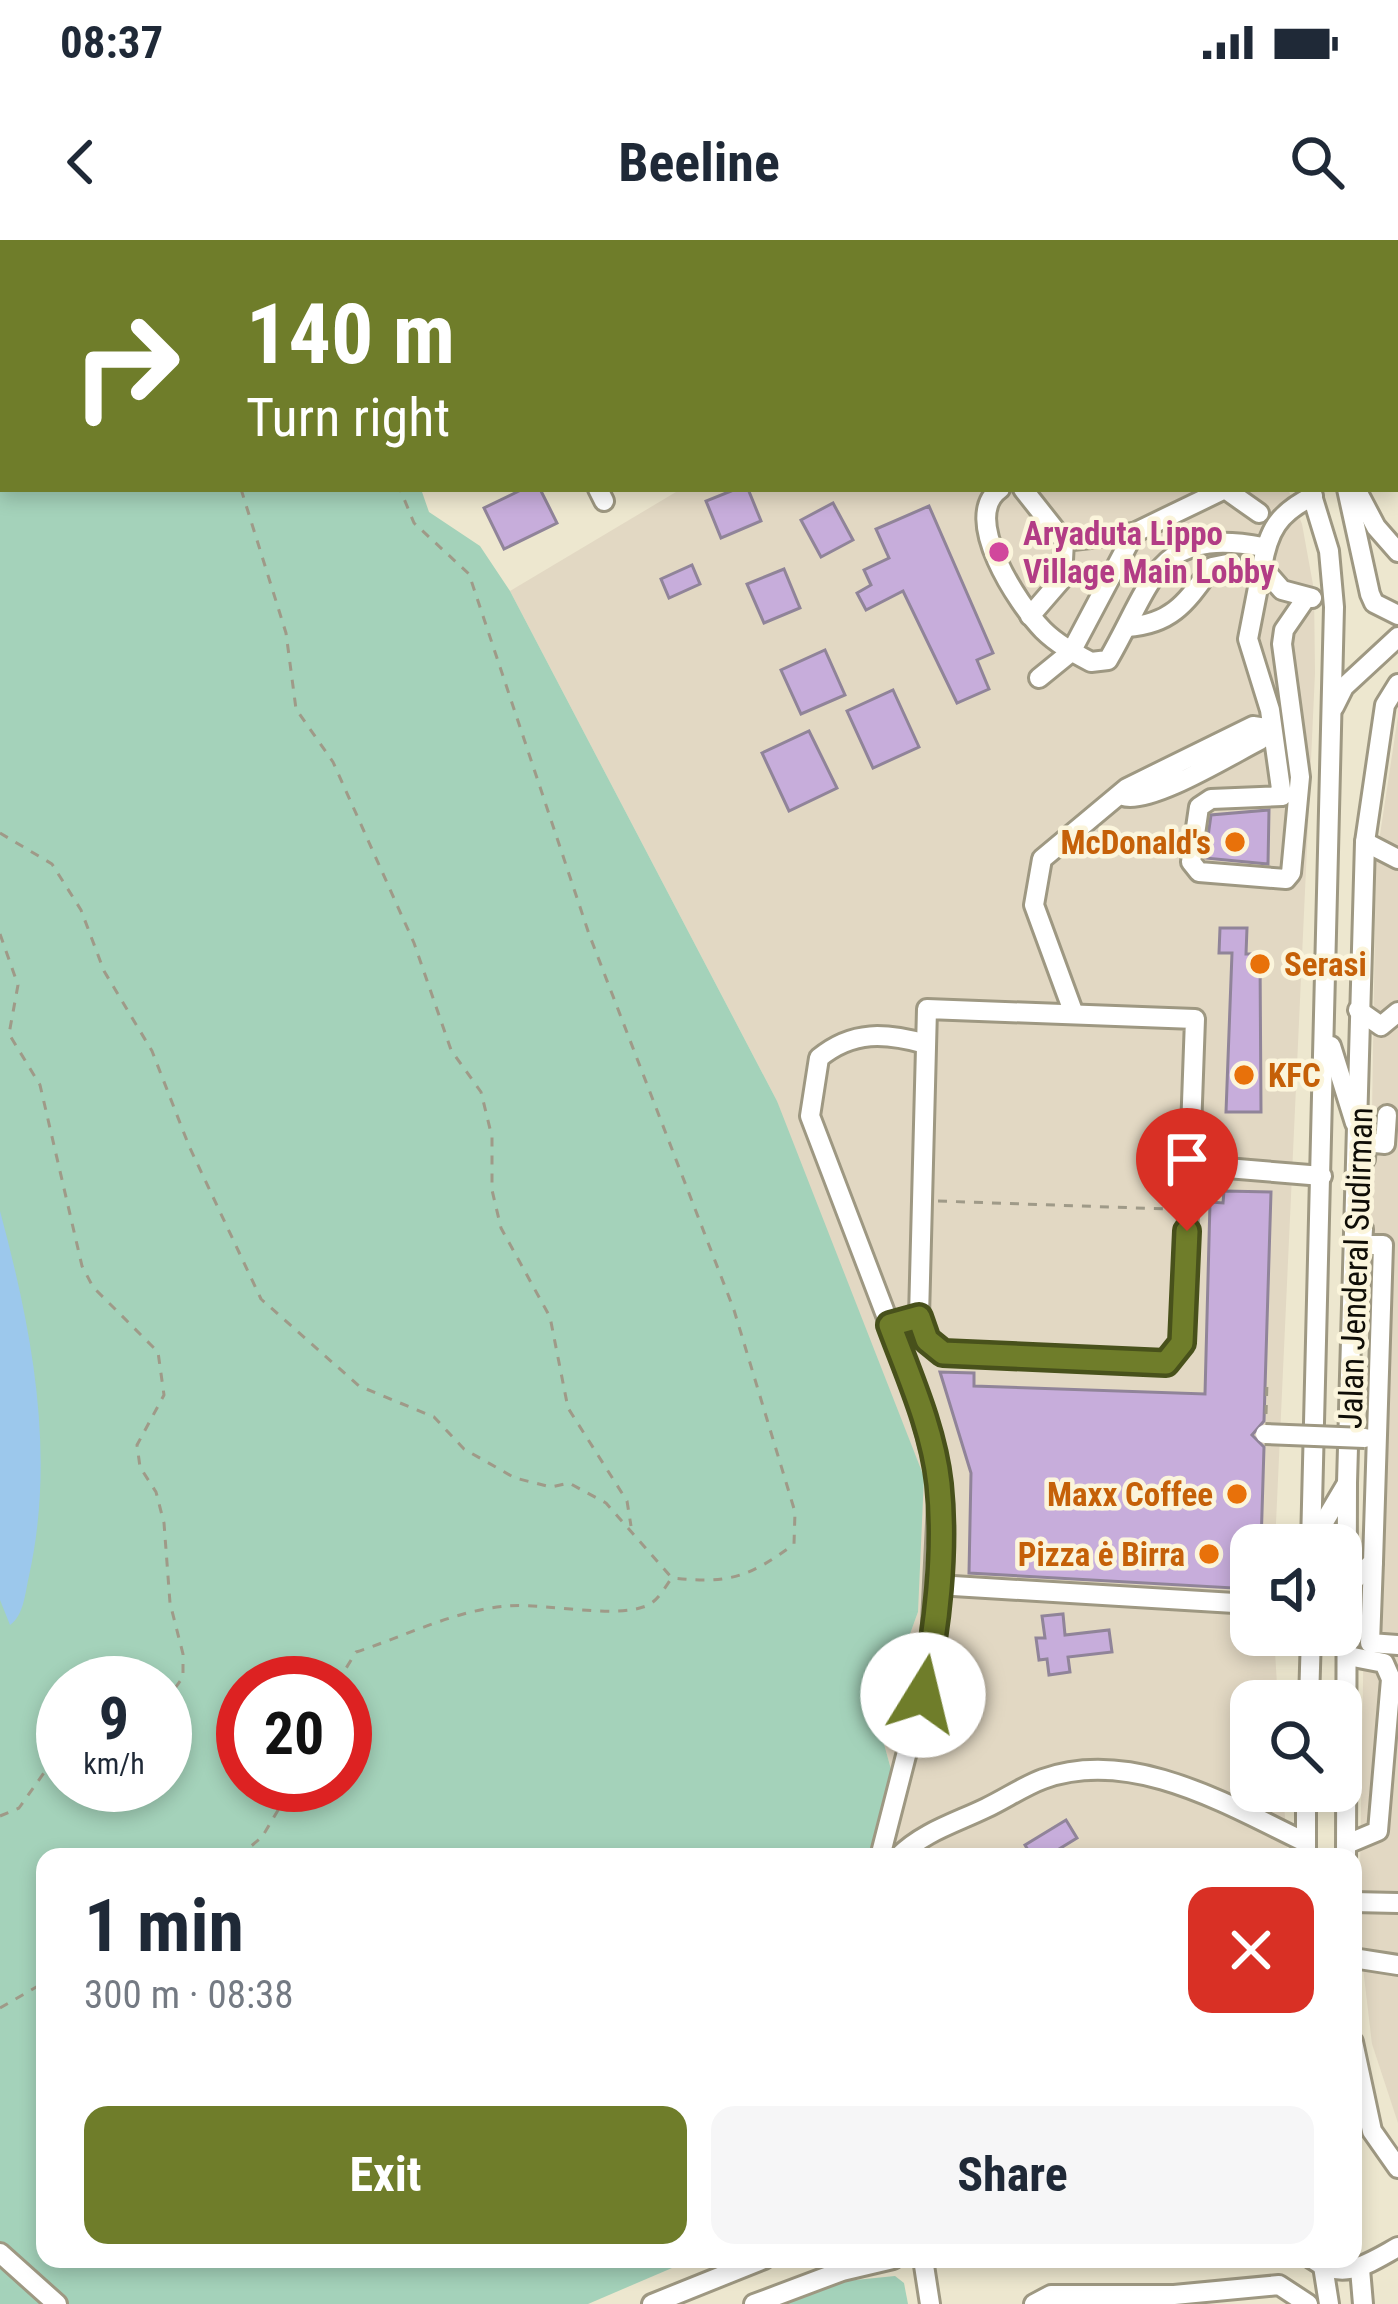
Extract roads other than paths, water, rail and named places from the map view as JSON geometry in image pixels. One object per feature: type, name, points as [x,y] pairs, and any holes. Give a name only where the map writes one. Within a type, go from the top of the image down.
[{"type":"street","points":[[996,492],[988,498],[987,532],[997,560],[1030,616],[1071,652],[1091,662],[1108,660],[1159,567],[1172,554],[1200,542],[1262,557],[1282,590],[1334,601],[1354,613],[1374,603]]},
{"type":"street","points":[[1025,492],[1064,542],[1062,578],[1030,616]]},
{"type":"street","points":[[1064,542],[1134,532],[1220,492]]},
{"type":"street","points":[[1230,492],[1259,513]]},
{"type":"street","points":[[1352,492],[1374,603]]},
{"type":"street","points":[[1353,492],[1398,552]]},
{"type":"street","points":[[1306,598],[1284,630],[1282,644],[1300,776],[1290,877],[1198,872],[1191,862],[1199,807],[1211,799],[1282,796],[1248,639],[1262,557],[1282,514],[1312,493]]},
{"type":"street","name":"Jalan Jenderal Sudirman","points":[[1312,493],[1329,551],[1334,601],[1312,1524]]},
{"type":"street","points":[[1040,679],[1071,652],[1134,532]]},
{"type":"street","points":[[1127,627],[1168,618],[1212,567],[1232,563]]},
{"type":"street","points":[[1374,603],[1398,615]]},
{"type":"street","points":[[1074,1014],[1034,905],[1042,859],[1127,788],[1295,717],[1332,711],[1344,687],[1398,637]]},
{"type":"street","name":"Jalan Jenderal Sudirman","points":[[1348,1524],[1365,836],[1385,705],[1398,684]]},
{"type":"street","points":[[1365,836],[1398,846]]},
{"type":"street","points":[[1365,836],[1398,859]]},
{"type":"street","points":[[927,1009],[1074,1014],[1195,1019],[1182,1343],[1166,1363],[943,1353],[927,1340],[919,1317],[927,1009]]},
{"type":"street","points":[[1358,1010],[1382,1026],[1398,1012]]},
{"type":"street","points":[[1326,1029],[1360,1127],[1390,1120],[1385,1144],[1366,1142],[1362,1245],[1383,1245],[1370,1643]]},
{"type":"street","points":[[883,1848],[930,1662],[939,1484],[916,1394],[810,1116],[819,1058],[857,1036],[894,1035],[926,1044]]},
{"type":"street","points":[[1190,1166],[1322,1176]]},
{"type":"street","points":[[890,1325],[919,1317]]},
{"type":"street","points":[[1265,1433],[1365,1438]]},
{"type":"street","points":[[1323,1524],[1348,1483]]},
{"type":"street","points":[[1362,1573],[1373,1562]]},
{"type":"street","points":[[937,1585],[1230,1603]]},
{"type":"street","points":[[1362,1646],[1386,1632],[1398,1633]]},
{"type":"street","points":[[1370,1643],[1398,1645]]},
{"type":"street","points":[[1350,1848],[1378,1831],[1390,1679],[1384,1664],[1362,1655]]},
{"type":"street","name":"Jalan Jenderal Sudirman","points":[[1347,1848],[1348,1656]]},
{"type":"street","points":[[912,1848],[951,1822],[1044,1778],[1097,1769],[1142,1774],[1221,1802],[1302,1848]]},
{"type":"street","points":[[1305,1848],[1306,1812]]},
{"type":"street","points":[[1362,1902],[1398,1903]]},
{"type":"street","points":[[1362,1959],[1398,1965]]},
{"type":"street","points":[[1362,2084],[1372,2131],[1398,2168]]},
{"type":"street","points":[[1362,2268],[1398,2247]]},
{"type":"street","points":[[0,2253],[57,2304]]},
{"type":"street","points":[[652,2304],[742,2268]]},
{"type":"street","points":[[754,2304],[855,2268]]},
{"type":"street","points":[[924,2268],[930,2304]]},
{"type":"street","points":[[1318,2268],[1329,2304]]},
{"type":"street","points":[[1353,2268],[1360,2269],[1363,2304]]},
{"type":"street","points":[[1034,2304],[1051,2295],[1174,2300],[1279,2285],[1308,2304]]},
{"type":"water","points":[[0,1211],[30,1346],[40,1438],[37,1530],[23,1603],[10,1625],[0,1600]]},
{"type":"place","name":"Aryaduta Lippo Village Main Lobby","points":[[999,552]]},
{"type":"place","name":"McDonald's","points":[[1235,842]]},
{"type":"place","name":"Serasi","points":[[1260,964]]},
{"type":"place","name":"KFC","points":[[1244,1075]]},
{"type":"place","name":"Maxx Coffee","points":[[1237,1494]]},
{"type":"place","name":"Pizza ė Birra","points":[[1209,1554]]}]
